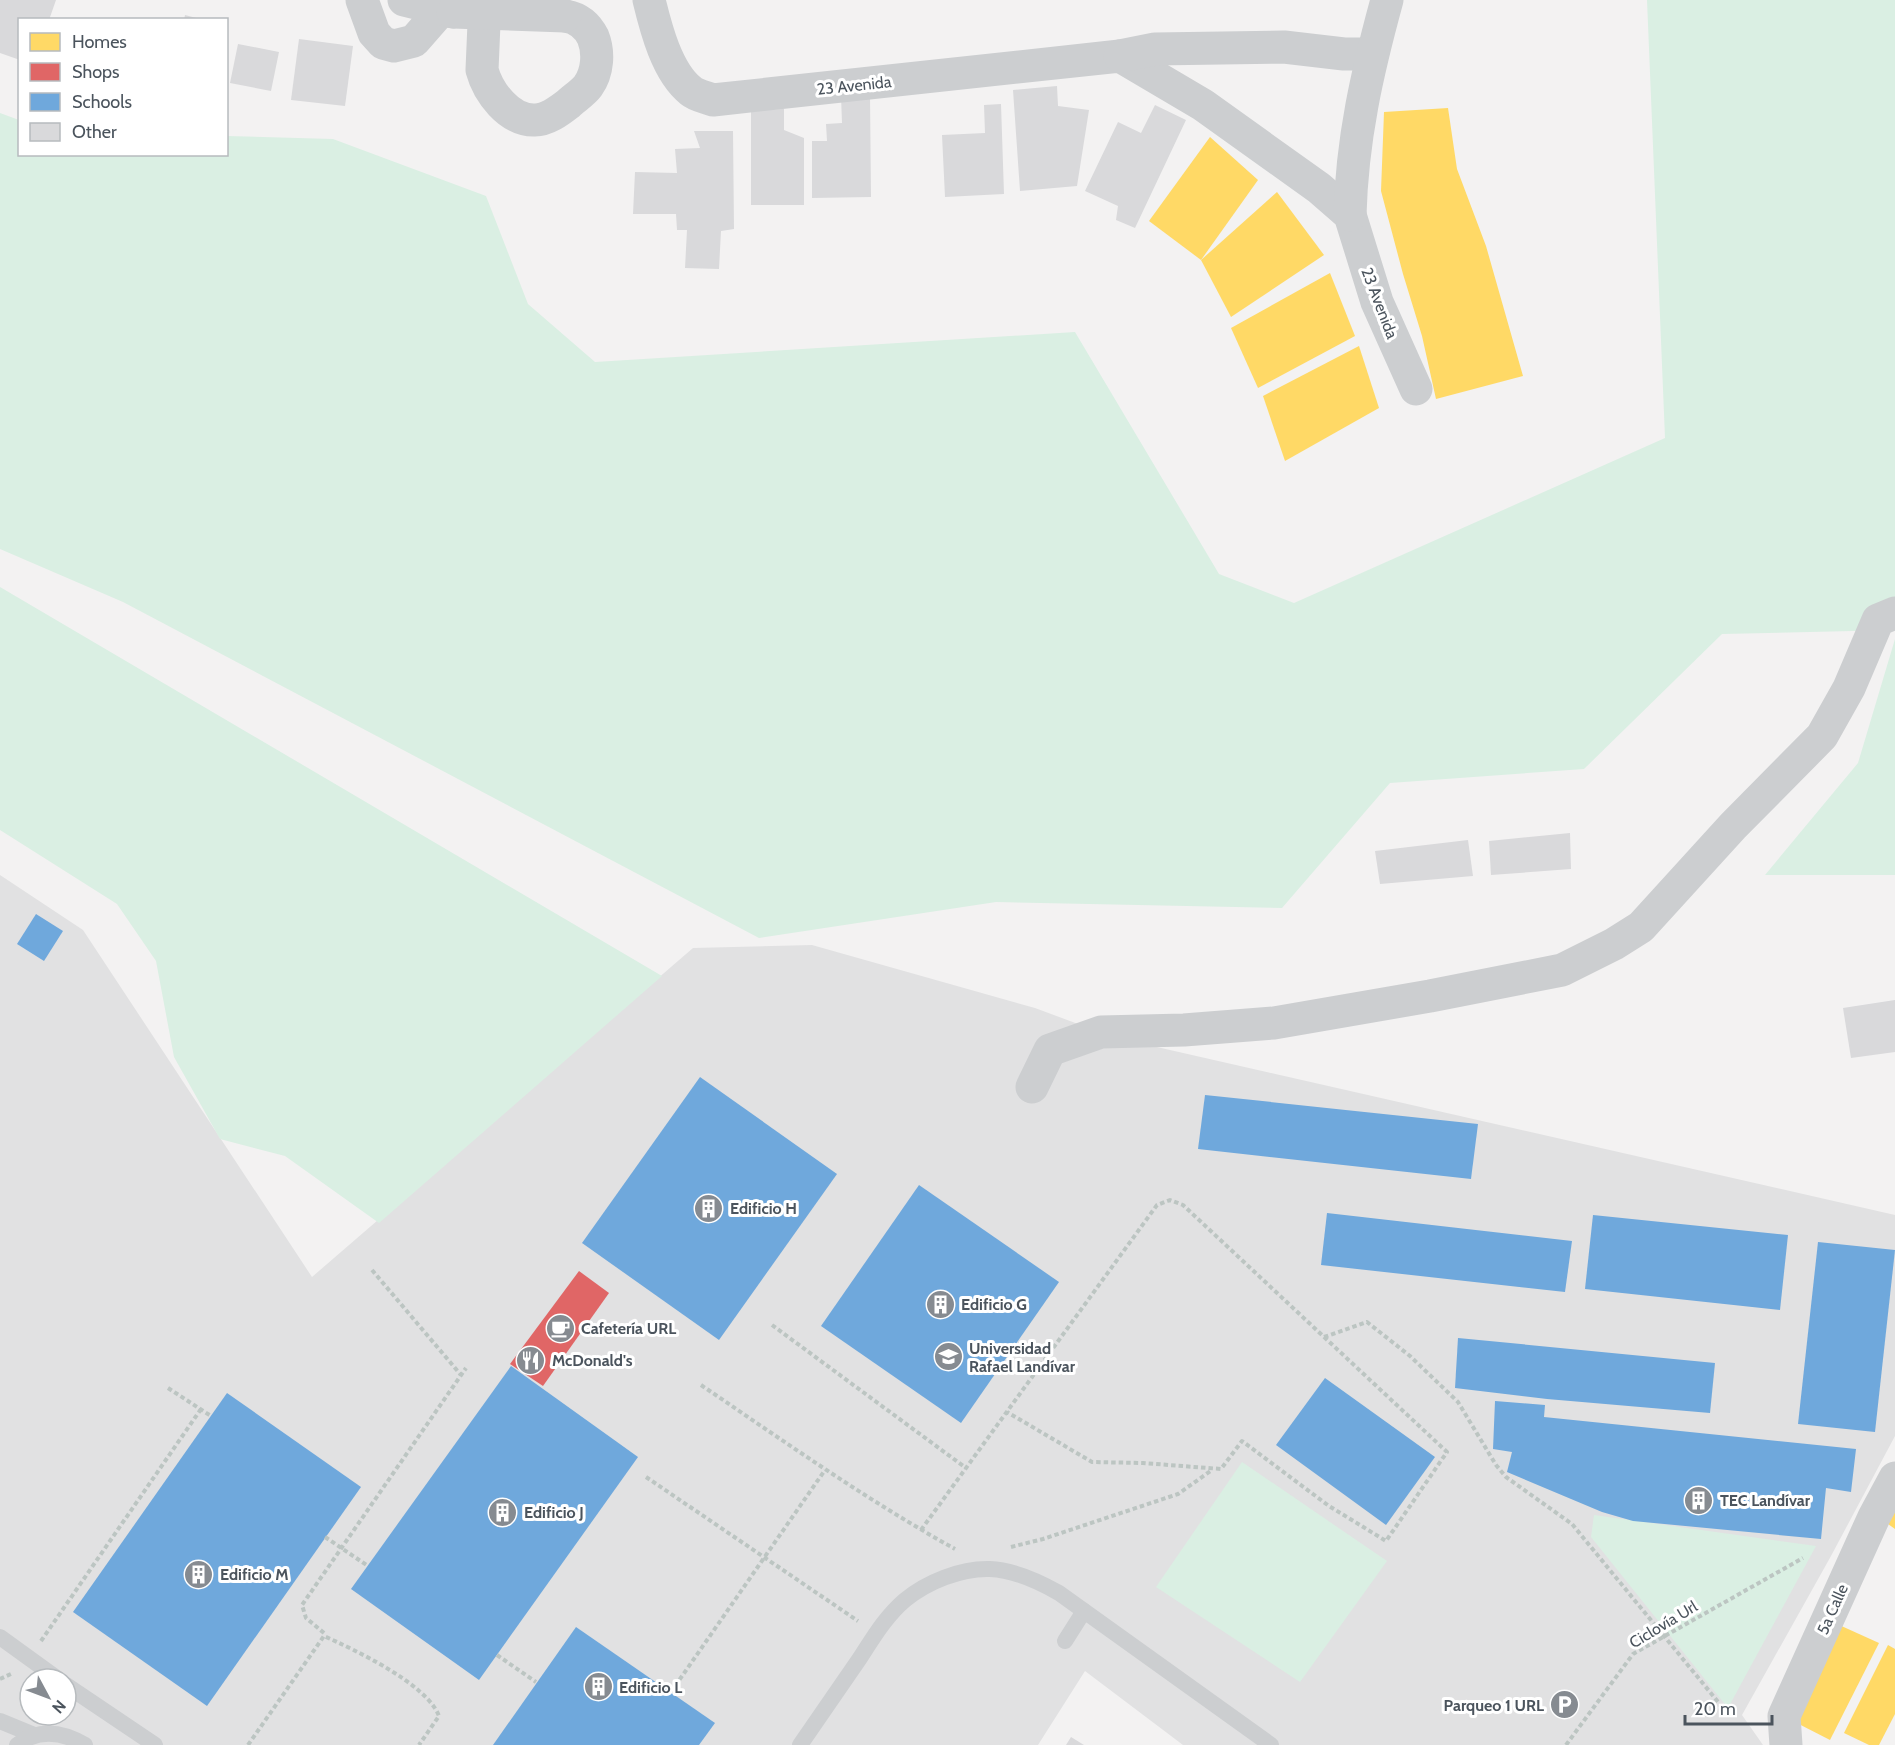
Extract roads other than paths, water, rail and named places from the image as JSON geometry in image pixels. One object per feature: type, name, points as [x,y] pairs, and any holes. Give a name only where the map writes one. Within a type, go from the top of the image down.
[{"type":"street","points":[[362,0],[374,33],[383,43],[394,46],[414,40],[447,11]]},
{"type":"street","points":[[404,0],[447,11],[565,16],[576,18],[591,34],[597,52],[593,75],[588,86],[560,111],[536,120],[521,118],[508,110],[498,99],[482,70],[485,0]]},
{"type":"street","name":"23 Avenida","points":[[649,0],[669,64],[680,82],[694,93],[713,100],[1120,56],[1155,50],[1284,47],[1344,54],[1372,54]]},
{"type":"street","name":"23 Avenida","points":[[1387,0],[1372,54],[1353,152],[1350,215],[1377,302],[1416,389]]},
{"type":"street","points":[[1120,56],[1211,110],[1319,188],[1350,215]]},
{"type":"street","points":[[1032,1087],[1050,1050],[1101,1032],[1184,1030],[1274,1023],[1562,970],[1614,944],[1641,927],[1733,826],[1822,736],[1849,688],[1878,620],[1895,613]]},
{"type":"street","name":"5a Calle","points":[[1786,1745],[1784,1716],[1874,1517],[1895,1478]]},
{"type":"lane","points":[[800,1745],[887,1619],[912,1595],[948,1576],[990,1569],[1015,1573],[1059,1593],[1271,1745]]},
{"type":"lane","points":[[1065,1641],[1084,1611]]},
{"type":"lane","points":[[0,1637],[40,1667]]},
{"type":"lane","points":[[78,1692],[155,1745]]},
{"type":"lane","points":[[0,1721],[33,1736]]},
{"type":"lane","points":[[17,1745],[33,1736],[52,1733],[71,1736],[85,1745]]},
{"type":"place","name":"Edificio H","points":[[709,1208]]},
{"type":"place","name":"Edificio G","points":[[940,1304]]},
{"type":"place","name":"Cafetería URL","points":[[560,1328]]},
{"type":"place","name":"Universidad Rafael Landívar","points":[[948,1357]]},
{"type":"place","name":"McDonald's","points":[[531,1360]]},
{"type":"place","name":"TEC Landívar","points":[[1699,1500]]},
{"type":"place","name":"Edificio J","points":[[503,1512]]},
{"type":"place","name":"Edificio M","points":[[199,1574]]},
{"type":"place","name":"Edificio L","points":[[598,1687]]},
{"type":"place","name":"Parqueo 1 URL","points":[[1565,1705]]}]
